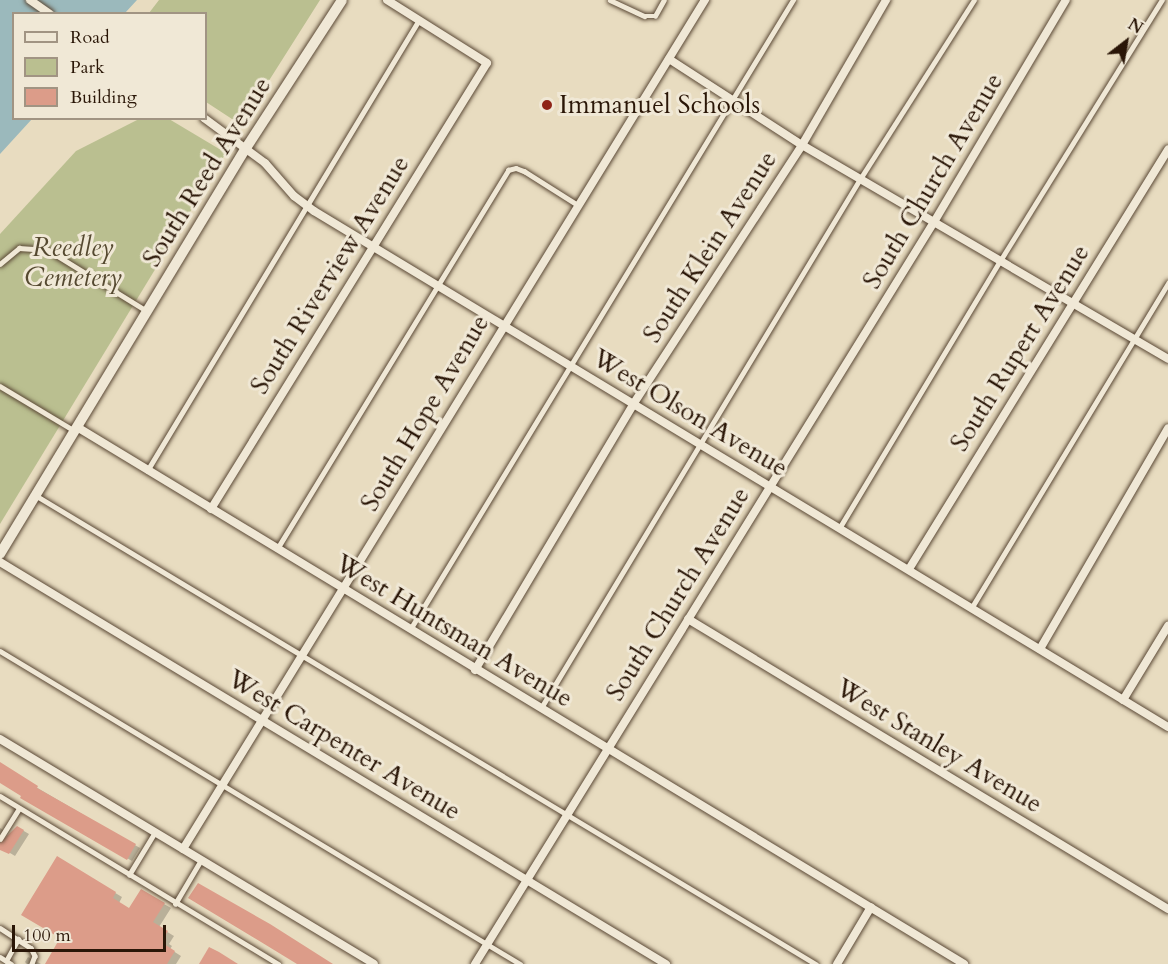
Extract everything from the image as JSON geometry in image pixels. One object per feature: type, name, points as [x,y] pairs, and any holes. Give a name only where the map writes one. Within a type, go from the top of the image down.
[{"type":"street","points":[[30,0],[47,12]]},
{"type":"street","name":"South Reed Avenue","points":[[1,551],[246,148],[342,0]]},
{"type":"street","points":[[387,0],[419,20]]},
{"type":"street","name":"South Hope Avenue","points":[[183,849],[503,325],[705,0]]},
{"type":"street","name":"South Klein Avenue","points":[[475,670],[634,403],[802,145],[886,0]]},
{"type":"street","name":"South Church Avenue","points":[[475,964],[934,222],[1066,0]]},
{"type":"street","name":"South Riverview Avenue","points":[[211,509],[372,245],[487,63],[419,20]]},
{"type":"street","points":[[669,59],[802,145],[1168,359]]},
{"type":"street","name":"West Olson Avenue","points":[[207,120],[272,169],[294,196],[307,205],[1168,727]]},
{"type":"street","name":"South Rupert Avenue","points":[[909,569],[1071,303],[1168,150]]},
{"type":"street","points":[[1040,649],[1168,428]]},
{"type":"street","name":"West Huntsman Avenue","points":[[76,429],[964,964]]},
{"type":"street","name":"West Carpenter Avenue","points":[[0,562],[666,964]]},
{"type":"street","name":"West Stanley Avenue","points":[[688,619],[1168,909]]},
{"type":"street","points":[[1123,700],[1168,626]]},
{"type":"street","points":[[0,739],[374,964]]},
{"type":"street","points":[[837,964],[871,907]]},
{"type":"lane","points":[[610,0],[644,16],[655,16],[664,0]]},
{"type":"lane","points":[[622,7],[626,0]]},
{"type":"lane","points":[[410,630],[793,0]]},
{"type":"lane","points":[[541,708],[860,179],[974,0]]},
{"type":"lane","points":[[840,527],[1000,261],[1162,0]]},
{"type":"lane","points":[[147,471],[419,20]]},
{"type":"lane","points":[[277,549],[508,170],[516,168],[524,171],[578,205]]},
{"type":"lane","points":[[0,264],[19,248],[48,250],[147,311]]},
{"type":"lane","points":[[972,607],[1168,283]]},
{"type":"lane","points":[[0,386],[76,429]]},
{"type":"lane","points":[[36,495],[300,656],[816,964]]},
{"type":"lane","points":[[0,651],[520,964]]},
{"type":"lane","points":[[0,796],[175,904],[278,964]]},
{"type":"lane","points":[[0,839],[19,808]]},
{"type":"lane","points":[[129,875],[155,832]]},
{"type":"lane","points":[[175,904],[201,860]]},
{"type":"lane","points":[[0,928],[34,951],[32,964]]},
{"type":"lane","points":[[0,957],[8,962],[18,939]]},
{"type":"green space","points":[[159,0],[320,0],[244,120],[232,119],[207,103],[207,12],[150,12]]},
{"type":"green space","name":"Reedley Cemetery","points":[[137,120],[171,120],[226,153],[0,524],[0,234],[76,151]]},
{"type":"water","points":[[0,0],[137,0],[126,12],[12,12],[12,120],[31,120],[0,154]]},
{"type":"building","points":[[0,762],[38,786],[37,788],[136,844],[127,860],[20,798],[21,796],[0,783]]},
{"type":"building","points":[[17,826],[24,830],[9,854],[0,850],[0,843]]},
{"type":"building","points":[[57,856],[116,892],[113,898],[129,908],[141,889],[165,903],[153,922],[168,931],[163,939],[166,941],[164,944],[175,951],[167,964],[45,964],[60,938],[21,915]]},
{"type":"building","points":[[198,883],[270,924],[333,964],[297,964],[188,898]]},
{"type":"building","points":[[209,947],[219,952],[238,964],[199,964]]},
{"type":"place","name":"Immanuel Schools","points":[[547,105]]}]
